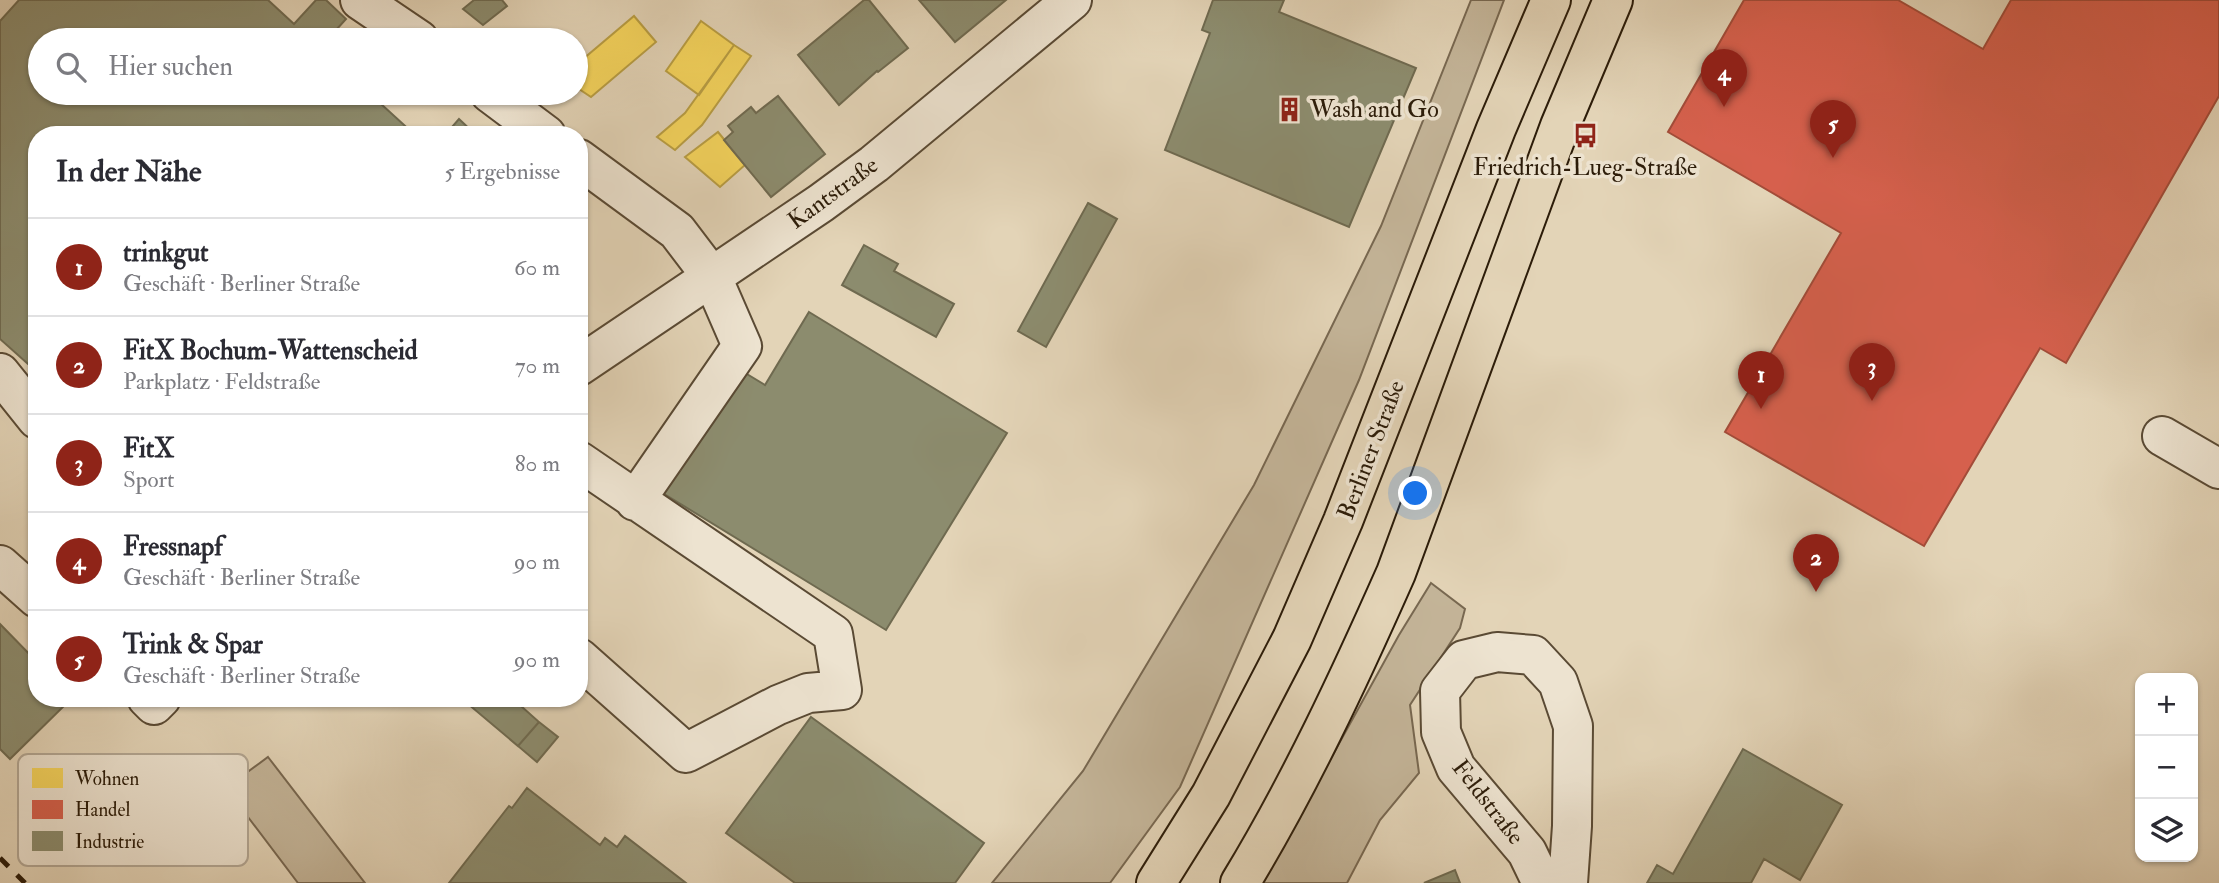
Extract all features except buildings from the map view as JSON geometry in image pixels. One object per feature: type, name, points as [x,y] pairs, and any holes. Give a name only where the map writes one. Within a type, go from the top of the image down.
[{"type":"main road","name":"Berliner Straße","points":[[1156,883],[1211,795],[1297,627],[1343,521],[1496,129],[1551,0]]},
{"type":"main road","points":[[1240,883],[1275,825],[1366,641],[1396,573],[1560,126],[1613,0]]},
{"type":"street","points":[[360,0],[401,28]]},
{"type":"street","name":"Kantstraße","points":[[588,360],[821,203],[874,164],[1072,0]]},
{"type":"street","points":[[506,105],[534,126]]},
{"type":"street","points":[[588,166],[677,230],[712,277],[742,346],[635,501]]},
{"type":"street","points":[[0,373],[28,408]]},
{"type":"street","points":[[2162,436],[2219,468]]},
{"type":"street","points":[[588,467],[833,634],[842,690],[808,693],[778,705],[686,753],[588,666]]},
{"type":"street","points":[[0,565],[28,590]]},
{"type":"street","name":"Feldstraße","points":[[1542,883],[1527,852],[1456,768],[1441,732],[1440,691],[1464,660],[1497,652],[1533,655],[1558,682],[1573,726],[1569,883]]},
{"type":"shaded area","points":[[1471,0],[1504,0],[1359,380],[1180,787],[1110,883],[992,883],[1083,771],[1254,485],[1381,226]]},
{"type":"shaded area","points":[[1431,583],[1465,609],[1460,628],[1410,705],[1419,773],[1380,820],[1347,883],[1262,883],[1399,635]]},
{"type":"shaded area","points":[[268,757],[365,883],[298,883],[248,817],[248,772]]},
{"type":"railway","points":[[0,858],[25,883]]},
{"type":"place","name":"Fressnapf","points":[[1724,107]]},
{"type":"place","name":"Wash and Go","points":[[1290,109]]},
{"type":"place","name":"Friedrich-Lueg-Straße","points":[[1585,136]]},
{"type":"place","name":"Trink & Spar","points":[[1833,158]]},
{"type":"place","name":"FitX","points":[[1872,401]]},
{"type":"place","name":"trinkgut","points":[[1761,409]]},
{"type":"place","name":"FitX Bochum-Wattenscheid","points":[[1816,592]]}]
